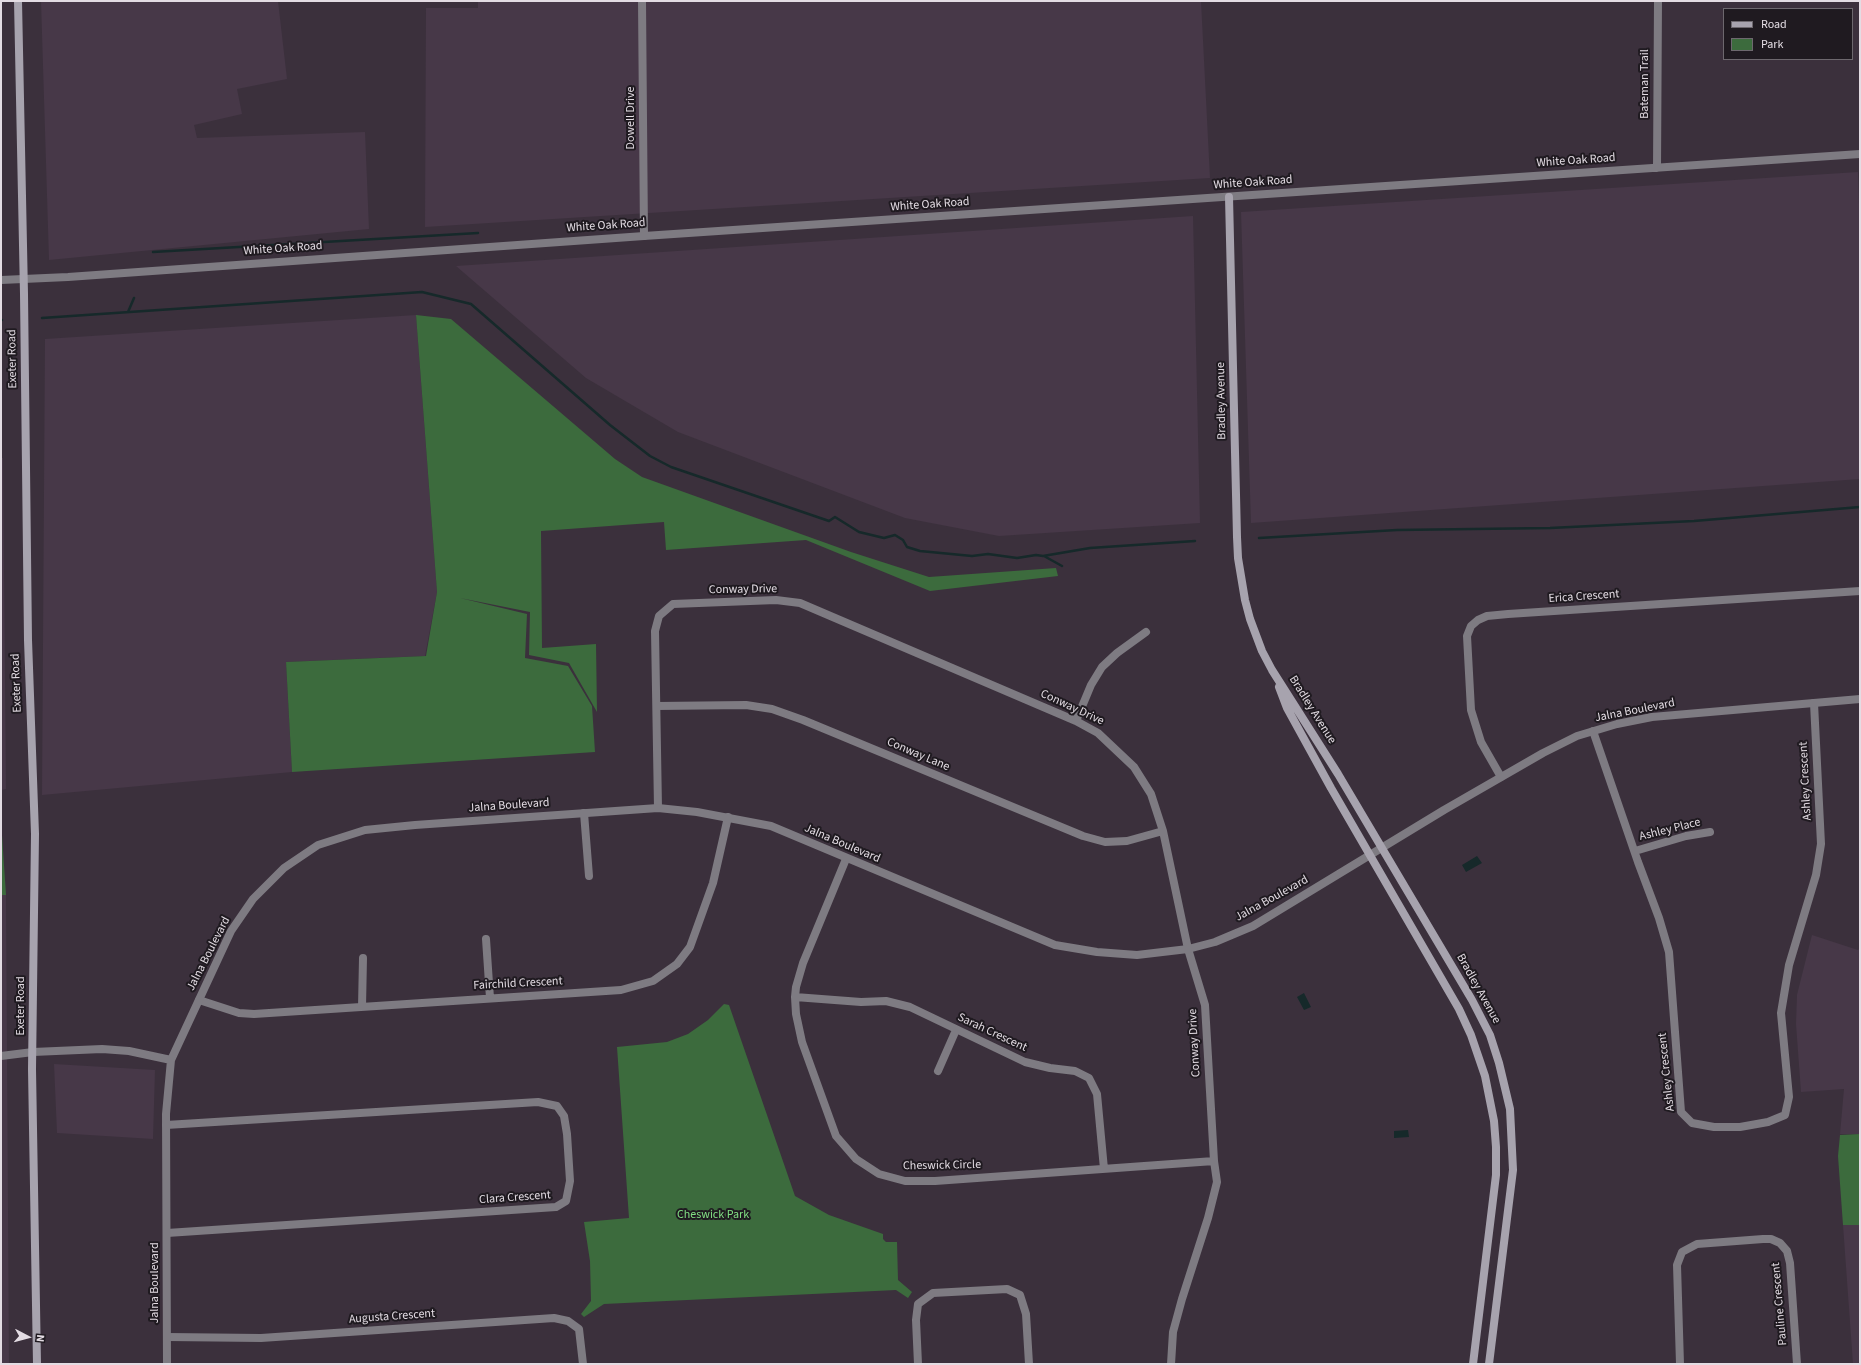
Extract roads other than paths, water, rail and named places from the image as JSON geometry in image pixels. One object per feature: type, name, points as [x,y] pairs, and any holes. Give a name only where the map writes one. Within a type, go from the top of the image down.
[{"type":"main road","name":"Exeter Road","points":[[18,1],[24,279],[28,640],[35,834],[33,1217],[36,1364]]},
{"type":"main road","name":"Bradley Avenue","points":[[1229,196],[1238,558],[1245,600],[1250,619],[1262,651],[1272,670],[1338,774],[1472,1000],[1490,1035],[1499,1063],[1510,1109],[1513,1170],[1489,1364]]},
{"type":"main road","name":"Bradley Avenue","points":[[1272,670],[1287,708],[1331,788],[1459,1009],[1478,1053],[1491,1100],[1496,1147],[1496,1176],[1473,1364]]},
{"type":"street","name":"Dowell Drive","points":[[642,1],[644,236]]},
{"type":"street","name":"Bateman Trail","points":[[1657,168],[1658,1]]},
{"type":"street","name":"White Oak Road","points":[[1,280],[1860,154]]},
{"type":"street","name":"Erica Crescent","points":[[1501,777],[1481,742],[1471,710],[1467,636],[1471,626],[1478,620],[1487,616],[1508,614],[1860,591]]},
{"type":"street","name":"Conway Drive","points":[[658,808],[655,631],[659,616],[673,604],[776,600],[800,603],[1076,721],[1098,733],[1134,767],[1151,794],[1164,831],[1188,949],[1205,1005],[1214,1161],[1217,1182],[1208,1218],[1173,1332],[1171,1364]]},
{"type":"street","points":[[1076,721],[1091,685],[1102,667],[1117,653],[1146,632]]},
{"type":"street","name":"Jalna Boulevard","points":[[167,1364],[166,1125],[171,1060],[231,931],[253,899],[284,868],[318,845],[365,830],[658,808],[697,812],[771,826],[846,859],[1055,945],[1097,952],[1137,955],[1188,949],[1215,942],[1253,926],[1501,777],[1577,736],[1617,724],[1652,717],[1860,699]]},
{"type":"street","name":"Ashley Crescent","points":[[1593,731],[1659,918],[1669,952],[1681,1112],[1692,1123],[1714,1127],[1740,1127],[1761,1123],[1785,1115],[1789,1097],[1781,1012],[1789,965],[1816,875],[1821,844],[1814,703]]},
{"type":"street","name":"Conway Lane","points":[[657,706],[746,706],[772,709],[1083,836],[1105,842],[1127,841],[1164,831]]},
{"type":"street","points":[[584,813],[589,876]]},
{"type":"street","name":"Fairchild Crescent","points":[[199,1000],[239,1014],[254,1014],[620,990],[653,981],[677,964],[690,947],[713,883],[728,818]]},
{"type":"street","name":"Ashley Place","points":[[1635,852],[1686,836],[1710,832]]},
{"type":"street","name":"Cheswick Circle","points":[[846,859],[802,963],[795,997],[796,1014],[802,1042],[836,1136],[856,1159],[879,1174],[905,1181],[935,1181],[1214,1161]]},
{"type":"street","points":[[486,939],[490,998]]},
{"type":"street","points":[[362,1007],[363,958]]},
{"type":"street","name":"Sarah Crescent","points":[[795,997],[861,1002],[886,1001],[910,1007],[1025,1062],[1050,1068],[1075,1071],[1089,1078],[1097,1094],[1104,1169]]},
{"type":"street","points":[[938,1071],[956,1030]]},
{"type":"street","points":[[1,1056],[33,1052],[102,1049],[130,1051],[171,1060]]},
{"type":"street","name":"Clara Crescent","points":[[166,1125],[538,1102],[557,1106],[564,1116],[567,1134],[570,1181],[566,1201],[556,1208],[167,1234]]},
{"type":"street","name":"Pauline Crescent","points":[[1680,1364],[1677,1265],[1682,1252],[1697,1244],[1762,1239],[1771,1239],[1780,1243],[1787,1251],[1789,1257],[1797,1364]]},
{"type":"street","points":[[918,1364],[916,1320],[918,1304],[933,1293],[1007,1289],[1020,1294],[1026,1314],[1029,1364]]},
{"type":"street","name":"Augusta Crescent","points":[[167,1337],[261,1338],[554,1318],[568,1321],[579,1329],[583,1364]]},
{"type":"waterway","points":[[153,252],[478,233]]},
{"type":"waterway","points":[[42,318],[422,292],[471,304],[610,425],[650,456],[671,467],[829,521],[835,517],[859,532],[884,538],[895,535],[903,540],[907,547],[920,551],[972,556],[988,554],[1017,558],[1036,555],[1043,556],[1090,548],[1195,541]]},
{"type":"waterway","points":[[128,312],[134,298]]},
{"type":"waterway","points":[[1259,538],[1397,530],[1550,528],[1694,521],[1860,507]]},
{"type":"waterway","points":[[1044,556],[1062,566]]},
{"type":"park label","name":"Cheswick Park","points":[[713,1215]]}]
